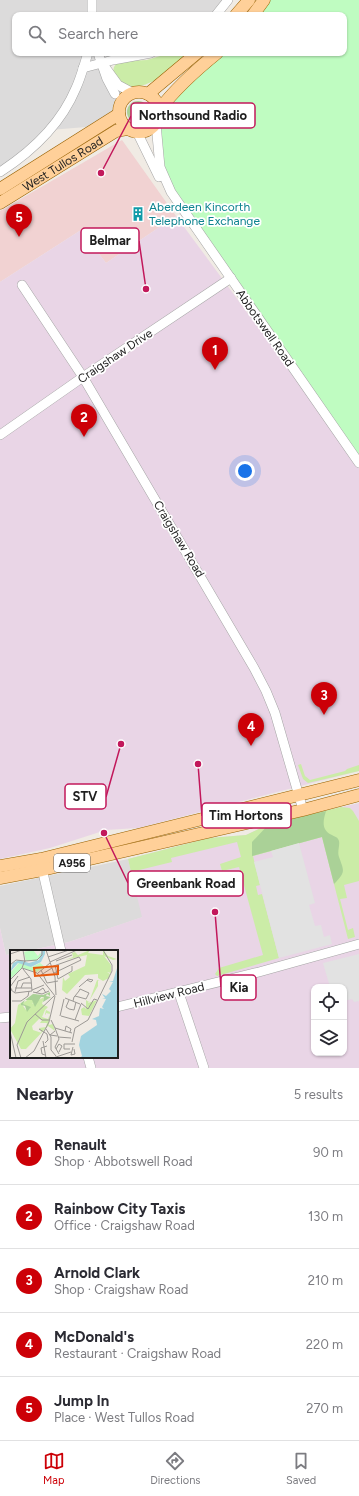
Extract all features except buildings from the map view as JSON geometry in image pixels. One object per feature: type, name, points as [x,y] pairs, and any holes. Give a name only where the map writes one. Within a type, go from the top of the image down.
[{"type":"main road","points":[[239,12],[249,0]]},
{"type":"main road","points":[[255,12],[264,0]]},
{"type":"main road","points":[[148,94],[193,56]]},
{"type":"main road","points":[[159,110],[167,99],[185,81],[214,56]]},
{"type":"main road","points":[[143,92],[148,94],[157,103],[159,117],[156,124],[147,131],[132,130],[120,120],[119,114],[122,101],[133,93],[143,92]]},
{"type":"main road","name":"West Tullos Road","points":[[0,189],[119,114]]},
{"type":"main road","name":"West Tullos Road","points":[[0,203],[116,131],[132,130]]},
{"type":"main road","name":"A956","points":[[0,878],[41,865],[357,780]]},
{"type":"main road","name":"A956","points":[[0,866],[41,865],[303,810],[359,794]]},
{"type":"street","points":[[92,0],[92,12]]},
{"type":"street","points":[[218,12],[228,0]]},
{"type":"street","points":[[0,172],[14,164],[50,130],[76,89],[87,56]]},
{"type":"street","points":[[99,56],[107,79],[115,94]]},
{"type":"street","points":[[83,68],[133,56]]},
{"type":"street","points":[[102,63],[115,82],[122,88],[133,93]]},
{"type":"street","points":[[156,124],[160,167],[171,192]]},
{"type":"street","points":[[132,130],[158,176],[171,192]]},
{"type":"street","name":"Abbotswell Road","points":[[171,192],[359,463]]},
{"type":"street","name":"Craigshaw Drive","points":[[0,435],[83,377],[231,278]]},
{"type":"street","name":"Craigshaw Road","points":[[22,285],[83,377],[220,608],[266,691],[275,712],[303,810]]},
{"type":"street","points":[[357,780],[359,794]]},
{"type":"street","points":[[41,865],[61,950]]},
{"type":"street","name":"Hillview Road","points":[[118,1007],[179,993],[359,944]]},
{"type":"street","points":[[179,993],[204,1068]]},
{"type":"street","points":[[88,1058],[91,1068]]},
{"type":"shaded area","points":[[0,0],[228,0],[218,12],[12,12],[12,56],[136,56],[102,63],[129,94],[122,101],[119,109],[98,126],[50,130],[0,172]]},
{"type":"shaded area","points":[[122,140],[176,216],[106,263],[81,230],[0,282],[0,211]]},
{"type":"shaded area","points":[[176,216],[359,464],[359,771],[138,828],[106,830],[50,848],[0,859],[0,282],[81,230],[106,263]]},
{"type":"shaded area","points":[[359,803],[359,1068],[0,1068],[0,928],[6,955],[10,954],[10,1058],[118,1058],[118,950],[32,950],[69,942],[142,917],[128,859],[209,838],[246,835],[269,824]]},
{"type":"shaded area","points":[[299,843],[315,903],[309,905],[315,926],[321,925],[324,937],[330,935],[332,944],[279,958],[254,862],[273,857],[271,851]]},
{"type":"shaded area","points":[[128,859],[143,917],[69,942],[32,950],[10,950],[10,954],[6,955],[0,928],[0,886]]},
{"type":"shaded area","points":[[359,954],[359,1001],[354,1002],[352,999],[347,1000],[347,984],[329,984],[323,963]]},
{"type":"green space","points":[[264,0],[359,0],[359,463],[164,179],[157,120],[159,110],[214,56],[347,56],[347,12],[255,12]]},
{"type":"green space","points":[[160,56],[189,56],[160,78],[141,86],[131,87],[123,84],[113,72],[116,64],[127,61],[147,60]]},
{"type":"green space","points":[[138,101],[142,102],[148,108],[148,116],[142,122],[138,123],[134,122],[128,116],[127,112],[128,108],[134,102]]},
{"type":"green space","points":[[301,764],[305,776],[310,780],[345,771],[359,765],[359,771],[308,783],[303,779],[298,765]]},
{"type":"green space","points":[[341,807],[350,808],[359,821],[359,881],[344,885],[347,898],[340,899],[348,930],[353,928],[355,937],[348,939],[322,837],[253,856],[260,885],[256,886],[258,895],[262,894],[279,958],[217,976],[215,974],[219,968],[263,955],[239,867],[222,871],[220,864],[241,857],[237,842],[171,858],[172,862],[131,872],[128,859],[209,838],[246,835],[269,824]]},
{"type":"green space","points":[[326,811],[324,828],[328,833],[339,840],[338,855],[343,869],[341,877],[334,884],[322,837],[252,856],[252,842],[269,824]]},
{"type":"place","name":"Northsound Radio","points":[[101,173]]},
{"type":"place","name":"Aberdeen Kincorth Telephone Exchange","points":[[138,214]]},
{"type":"place","name":"Jump In","points":[[19,237]]},
{"type":"place","name":"Belmar","points":[[146,289]]},
{"type":"place","name":"Renault","points":[[215,370]]},
{"type":"place","name":"Rainbow City Taxis","points":[[84,437]]},
{"type":"place","name":"Arnold Clark","points":[[324,715]]},
{"type":"place","name":"STV","points":[[121,744]]},
{"type":"place","name":"McDonald's","points":[[251,746]]},
{"type":"place","name":"Tim Hortons","points":[[198,764]]},
{"type":"place","name":"Greenbank Road","points":[[104,833]]},
{"type":"place","name":"Kia","points":[[215,912]]}]
